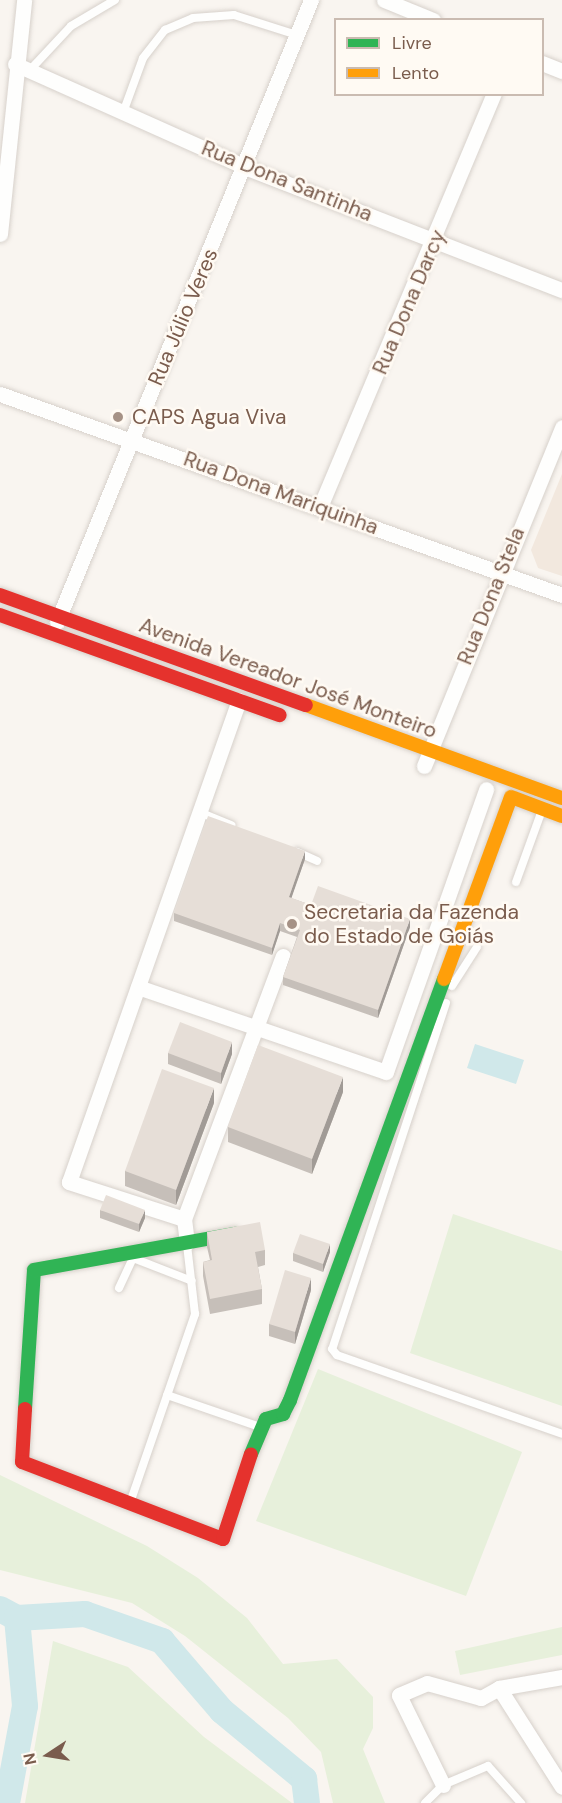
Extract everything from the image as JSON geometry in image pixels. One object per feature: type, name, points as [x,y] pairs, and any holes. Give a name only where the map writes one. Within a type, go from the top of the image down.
[{"type":"street","points":[[0,234],[15,64],[24,0]]},
{"type":"street","name":"Rua Júlio Veres","points":[[52,633],[247,168],[311,0]]},
{"type":"street","points":[[384,0],[428,18]]},
{"type":"street","points":[[544,63],[562,71]]},
{"type":"street","name":"Rua Dona Santinha","points":[[15,64],[124,110],[247,168],[562,290]]},
{"type":"street","name":"Rua Dona Darcy","points":[[320,507],[436,241],[493,96]]},
{"type":"street","name":"Rua Dona Mariquinha","points":[[0,394],[562,595]]},
{"type":"street","name":"Rua Dona Stela","points":[[429,763],[500,572],[562,427]]},
{"type":"street","name":"Avenida Vereador José Monteiro","points":[[0,595],[59,616],[429,763]]},
{"type":"street","name":"Avenida Vereador José Monteiro","points":[[0,615],[294,720]]},
{"type":"street","points":[[184,1219],[69,1182],[239,700]]},
{"type":"street","name":"Avenida Vereador José Monteiro","points":[[405,759],[429,763],[562,798]]},
{"type":"street","points":[[245,1232],[128,1256],[34,1270],[22,1462],[129,1506],[223,1539],[261,1428],[266,1419],[283,1414],[290,1400],[458,906],[481,787],[562,816]]},
{"type":"street","points":[[138,987],[386,1072],[458,906],[511,797]]},
{"type":"street","points":[[187,1243],[184,1219],[283,956]]},
{"type":"street","points":[[443,1785],[399,1695],[427,1683],[469,1698],[499,1688],[562,1677]]},
{"type":"street","points":[[499,1688],[562,1787]]},
{"type":"lane","points":[[30,70],[71,26],[115,0]]},
{"type":"lane","points":[[124,110],[143,58],[165,30],[193,18],[234,15],[297,35]]},
{"type":"lane","points":[[516,882],[543,809]]},
{"type":"lane","points":[[199,812],[242,830]]},
{"type":"lane","points":[[285,847],[317,861]]},
{"type":"lane","points":[[477,947],[454,982],[332,1349],[562,1434]]},
{"type":"lane","points":[[129,1506],[195,1314],[187,1243]]},
{"type":"lane","points":[[119,1288],[128,1256],[192,1281]]},
{"type":"lane","points":[[167,1395],[261,1428]]},
{"type":"lane","points":[[425,1803],[443,1785],[488,1766],[521,1803]]},
{"type":"shaded area","points":[[562,474],[562,576],[538,568],[531,550]]},
{"type":"green space","points":[[453,1214],[562,1251],[562,1406],[410,1353]]},
{"type":"green space","points":[[318,1369],[522,1452],[466,1596],[256,1521]]},
{"type":"green space","points":[[0,1475],[147,1546],[198,1578],[247,1618],[283,1664],[337,1659],[373,1697],[373,1728],[363,1749],[385,1803],[333,1803],[321,1752],[288,1718],[185,1636],[132,1603],[0,1570]]},
{"type":"green space","points":[[562,1627],[562,1655],[460,1675],[455,1651]]},
{"type":"green space","points":[[53,1641],[128,1667],[204,1737],[292,1803],[25,1803]]},
{"type":"water","points":[[475,1044],[524,1060],[516,1084],[467,1068]]},
{"type":"building","name":"Secretaria da Fazenda do Estado de Goiás","points":[[208,816],[305,851],[289,897],[311,905],[318,886],[410,919],[378,1010],[283,977],[300,930],[280,923],[272,948],[174,913]]},
{"type":"building","points":[[180,1022],[232,1042],[221,1073],[168,1053]]},
{"type":"building","points":[[258,1045],[343,1077],[312,1159],[228,1127]]},
{"type":"building","points":[[162,1069],[214,1088],[176,1190],[125,1171]]},
{"type":"building","points":[[106,1195],[145,1210],[139,1224],[100,1210]]},
{"type":"building","points":[[260,1222],[265,1250],[255,1252],[262,1289],[210,1299],[203,1262],[212,1260],[207,1232]]},
{"type":"building","points":[[300,1234],[330,1244],[323,1264],[293,1253]]},
{"type":"building","points":[[285,1270],[311,1278],[295,1332],[269,1324]]},
{"type":"waterway","points":[[0,1609],[17,1618],[25,1706],[7,1803]]},
{"type":"waterway","points":[[17,1618],[85,1614],[162,1641],[222,1711],[304,1779],[307,1803]]},
{"type":"traffic: fast","points":[[251,1454],[266,1419],[283,1414],[290,1400],[444,979]]},
{"type":"traffic: fast","points":[[25,1409],[34,1270],[235,1234]]},
{"type":"traffic: slow","points":[[306,705],[562,798]]},
{"type":"traffic: slow","points":[[444,979],[511,797]]},
{"type":"traffic: slow","points":[[514,798],[562,816]]},
{"type":"traffic: jam","points":[[0,595],[306,705]]},
{"type":"traffic: jam","points":[[0,615],[280,715]]},
{"type":"traffic: jam","points":[[25,1409],[22,1462],[223,1539],[251,1454]]},
{"type":"place","name":"CAPS Agua Viva","points":[[118,417]]},
{"type":"place","name":"Secretaria da Fazenda do Estado de Goiás","points":[[292,924]]}]
